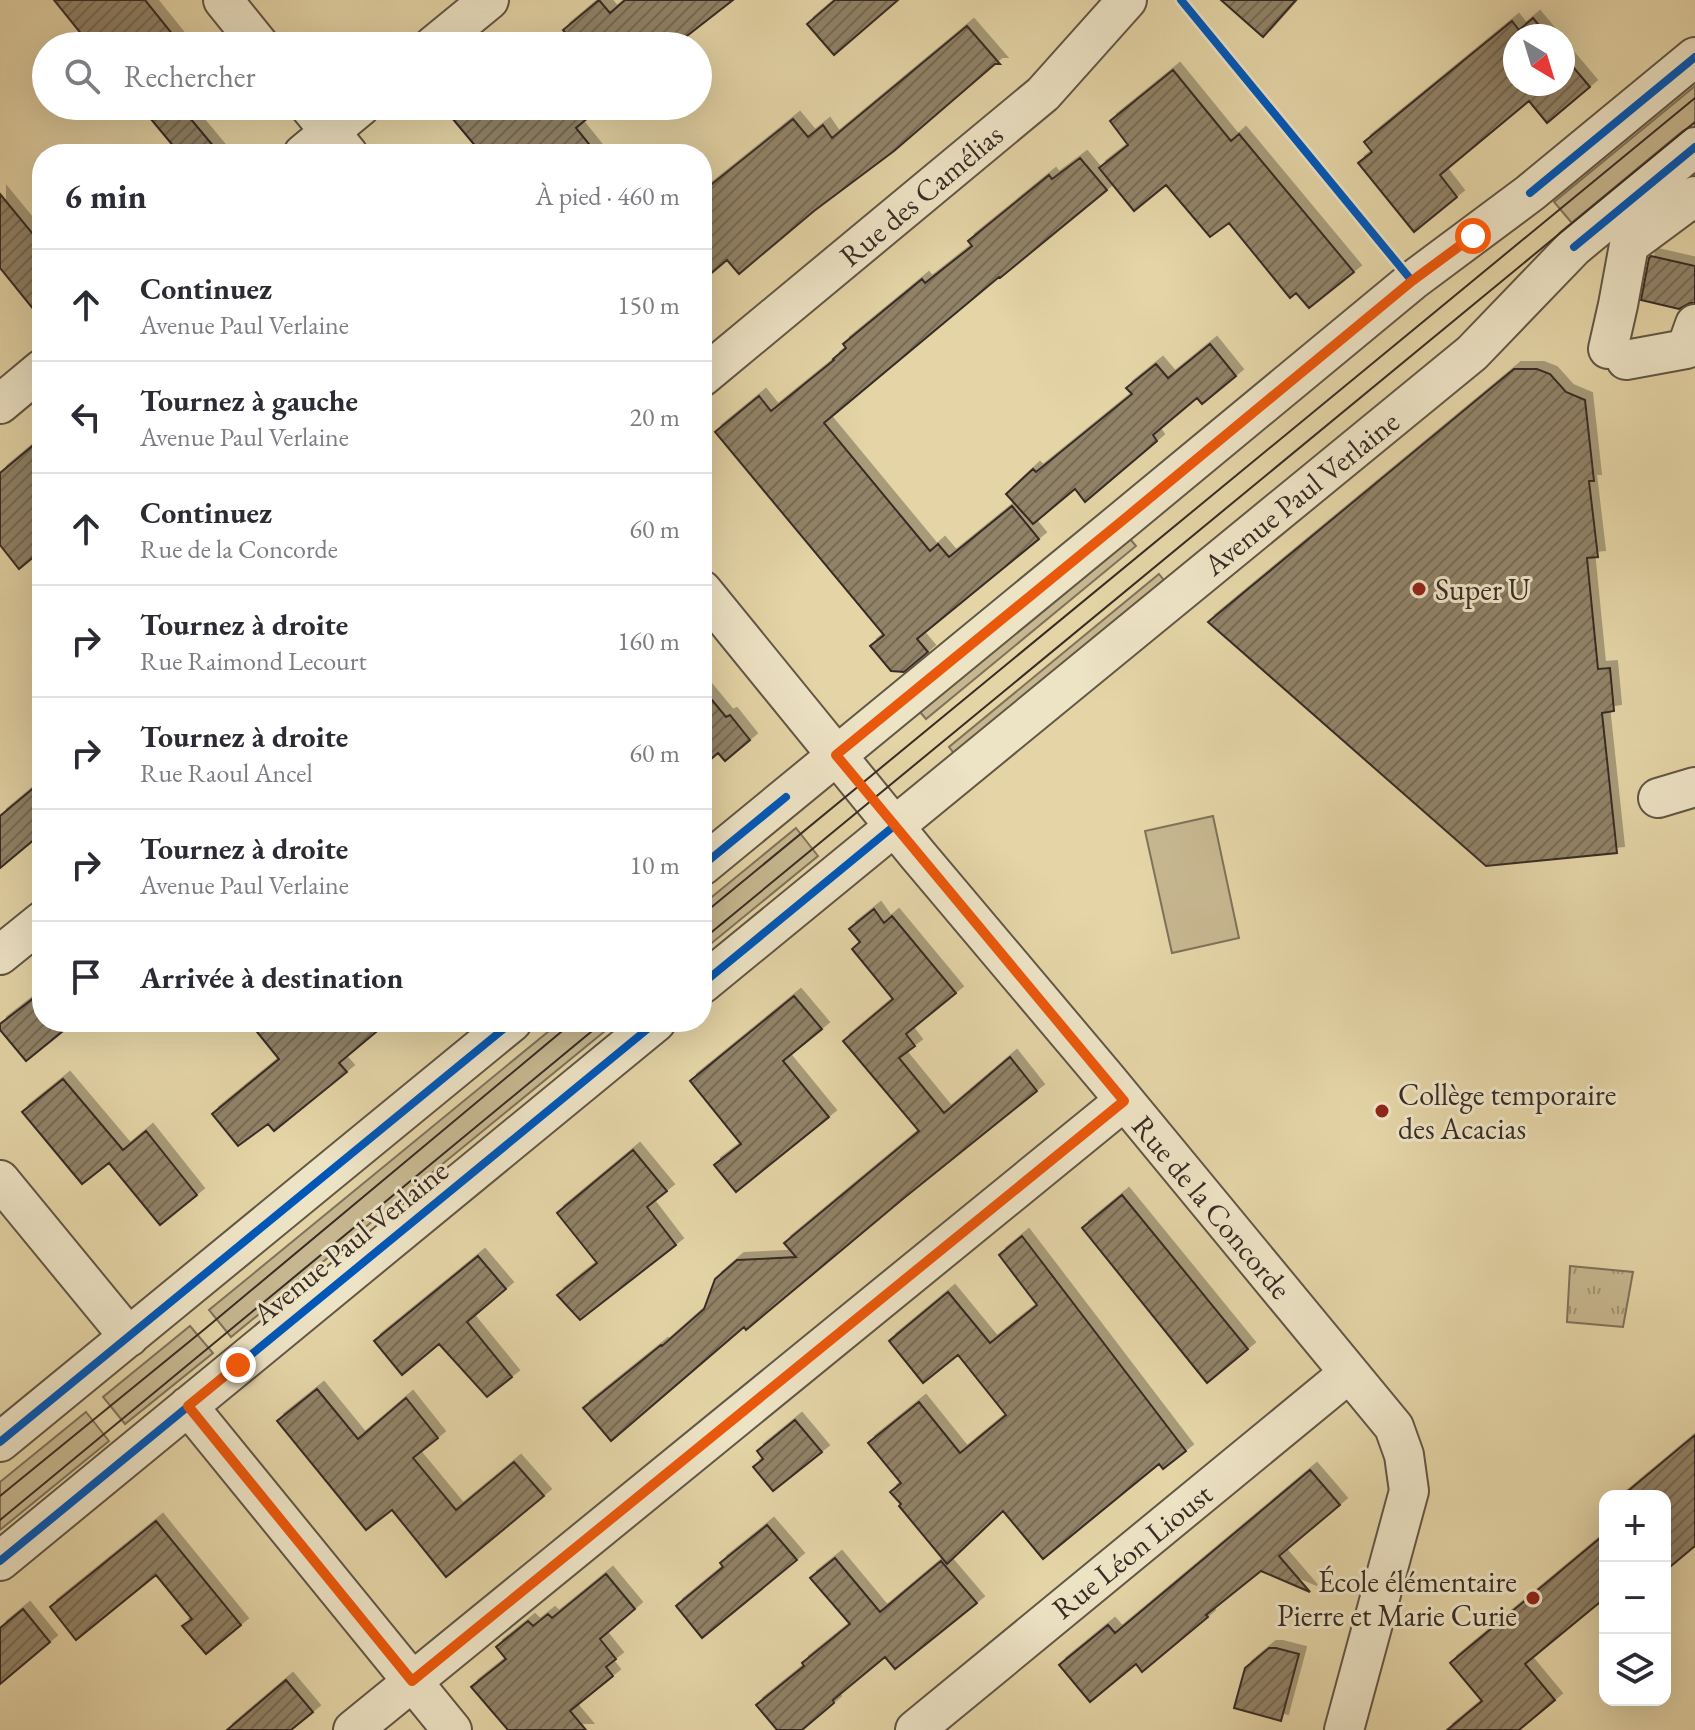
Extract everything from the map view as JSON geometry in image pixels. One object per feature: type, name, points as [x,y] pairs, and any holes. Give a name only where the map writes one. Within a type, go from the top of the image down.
[{"type":"street","points":[[223,0],[249,32]]},
{"type":"street","points":[[450,32],[489,0]]},
{"type":"street","name":"Rue des Camélias","points":[[712,369],[1043,94],[1127,0]]},
{"type":"street","points":[[712,858],[1412,281],[1530,193],[1695,57]]},
{"type":"street","points":[[322,136],[343,120]]},
{"type":"street","name":"Avenue Paul Verlaine","points":[[712,976],[1472,353],[1574,247],[1695,147]]},
{"type":"street","points":[[1695,196],[1629,245],[1618,305],[1617,354],[1686,349],[1695,324]]},
{"type":"street","points":[[0,404],[32,377]]},
{"type":"street","points":[[712,602],[894,826]]},
{"type":"street","points":[[1658,798],[1695,787]]},
{"type":"street","name":"Rue de la Concorde","points":[[894,826],[1394,1427],[1404,1455],[1409,1491],[1344,1730]]},
{"type":"street","points":[[0,955],[32,929]]},
{"type":"street","points":[[0,1442],[500,1032]]},
{"type":"street","name":"Avenue Paul Verlaine","points":[[0,1561],[644,1032]]},
{"type":"street","points":[[353,1730],[1124,1101]]},
{"type":"street","points":[[0,1180],[129,1337]]},
{"type":"street","name":"Rue Léon Lioust","points":[[915,1730],[1349,1373]]},
{"type":"street","points":[[188,1406],[452,1730]]},
{"type":"green space","points":[[1695,86],[1695,132],[1577,229],[1554,202]]},
{"type":"green space","points":[[1124,532],[1136,546],[926,719],[914,705]]},
{"type":"green space","points":[[1159,574],[1170,588],[960,761],[949,747]]},
{"type":"green space","points":[[1213,816],[1239,938],[1172,953],[1145,831]]},
{"type":"green space","points":[[796,828],[818,856],[712,943],[712,897]]},
{"type":"green space","points":[[548,1032],[604,1032],[231,1337],[209,1310]]},
{"type":"green space","points":[[1570,1266],[1633,1272],[1623,1327],[1567,1322]]},
{"type":"green space","points":[[190,1326],[213,1353],[125,1424],[103,1397]]},
{"type":"green space","points":[[86,1412],[109,1441],[0,1530],[0,1482]]},
{"type":"building","points":[[54,0],[145,0],[171,32],[80,32]]},
{"type":"building","points":[[599,0],[610,13],[625,0],[733,0],[692,32],[563,30]]},
{"type":"building","points":[[835,0],[898,0],[834,55],[807,24]]},
{"type":"building","points":[[1221,0],[1296,0],[1263,37]]},
{"type":"building","points":[[967,26],[1000,64],[995,64],[894,151],[814,211],[739,274],[727,260],[712,273],[712,184],[793,119],[808,137],[823,125],[832,138]]},
{"type":"building","points":[[1503,28],[1503,96],[1575,96],[1575,69],[1590,87],[1547,123],[1529,101],[1440,175],[1457,197],[1414,232],[1358,163],[1372,152],[1364,142]]},
{"type":"building","points":[[1173,70],[1231,141],[1239,134],[1354,272],[1309,308],[1296,293],[1290,298],[1229,223],[1210,237],[1166,185],[1134,211],[1099,168],[1128,145],[1110,121]]},
{"type":"building","points":[[152,120],[192,120],[212,144],[172,144]]},
{"type":"building","points":[[454,120],[585,120],[576,128],[589,144],[474,144]]},
{"type":"building","points":[[1080,158],[1107,190],[824,423],[930,551],[938,544],[949,557],[1012,506],[1039,539],[917,639],[928,652],[904,672],[891,671],[870,646],[884,635],[715,432],[759,396],[771,411],[834,360],[846,348],[843,344],[922,279],[925,283],[972,246],[968,241],[1049,175],[1052,179]]},
{"type":"building","points":[[0,194],[32,233],[32,308],[0,268]]},
{"type":"building","points":[[1651,256],[1695,266],[1695,303],[1679,309],[1641,300]]},
{"type":"building","points":[[1210,344],[1236,376],[1202,404],[1197,398],[1153,435],[1157,441],[1085,502],[1075,489],[1033,524],[1006,494],[1033,469],[1036,472],[1132,394],[1126,388],[1156,364],[1168,378]]},
{"type":"building","name":"Super U","points":[[1514,369],[1537,369],[1550,374],[1566,392],[1585,400],[1594,481],[1589,481],[1598,557],[1587,558],[1598,669],[1610,668],[1614,711],[1602,713],[1617,853],[1486,866],[1208,622]]},
{"type":"building","points":[[32,446],[32,558],[19,569],[0,545],[0,473]]},
{"type":"building","points":[[712,700],[726,717],[730,715],[750,740],[725,761],[718,753],[712,758]]},
{"type":"building","points":[[32,789],[32,841],[0,868],[0,816]]},
{"type":"building","points":[[874,909],[884,923],[892,916],[956,993],[906,1034],[915,1046],[899,1058],[944,1113],[1010,1057],[1037,1091],[746,1330],[744,1327],[611,1441],[583,1408],[704,1309],[715,1279],[737,1260],[796,1257],[784,1243],[919,1131],[843,1041],[893,999],[852,949],[860,942],[849,929]]},
{"type":"building","points":[[794,996],[822,1029],[783,1061],[829,1117],[736,1192],[714,1165],[741,1144],[690,1081]]},
{"type":"building","points":[[32,999],[32,1032],[62,1032],[26,1061],[0,1030],[0,1024]]},
{"type":"building","points":[[257,1032],[376,1032],[339,1063],[347,1072],[274,1131],[268,1124],[238,1146],[212,1114],[279,1059]]},
{"type":"building","points":[[63,1079],[123,1150],[146,1131],[197,1195],[160,1225],[109,1163],[82,1184],[22,1112]]},
{"type":"building","points":[[633,1150],[667,1191],[647,1207],[676,1245],[580,1320],[557,1295],[597,1263],[557,1213]]},
{"type":"building","points":[[1122,1195],[1248,1349],[1207,1383],[1082,1228]]},
{"type":"building","points":[[1022,1236],[1186,1451],[1163,1469],[1159,1464],[1043,1559],[1003,1511],[947,1564],[899,1506],[901,1504],[890,1492],[901,1483],[868,1443],[919,1402],[960,1453],[1006,1415],[958,1355],[923,1383],[889,1341],[948,1292],[990,1343],[1037,1305],[999,1255]]},
{"type":"building","points":[[478,1256],[506,1289],[467,1322],[512,1377],[487,1397],[439,1344],[402,1375],[374,1341]]},
{"type":"building","points":[[317,1389],[358,1439],[406,1398],[438,1438],[413,1458],[456,1510],[514,1462],[544,1496],[446,1577],[392,1510],[366,1530],[277,1421]]},
{"type":"building","points":[[795,1420],[822,1452],[773,1491],[753,1467],[763,1459],[757,1451]]},
{"type":"building","points":[[1695,1435],[1695,1546],[1671,1566],[1671,1490],[1629,1490]]},
{"type":"building","points":[[1310,1470],[1340,1505],[1279,1556],[1310,1592],[1261,1571],[1142,1672],[1136,1664],[1090,1702],[1059,1665],[1108,1625],[1115,1633]]},
{"type":"building","points":[[156,1521],[241,1625],[206,1654],[182,1626],[192,1619],[156,1575],[76,1640],[50,1607]]},
{"type":"building","points":[[767,1525],[797,1560],[702,1638],[676,1606],[723,1567],[720,1563]]},
{"type":"building","points":[[1599,1539],[1599,1603],[1525,1664],[1555,1700],[1519,1730],[1447,1730],[1482,1701],[1450,1663]]},
{"type":"building","points":[[835,1558],[880,1612],[941,1561],[977,1603],[895,1669],[885,1657],[802,1730],[777,1730],[756,1705],[850,1624],[810,1578]]},
{"type":"building","points":[[606,1574],[635,1609],[600,1639],[616,1659],[606,1667],[613,1676],[570,1711],[586,1730],[508,1730],[471,1687],[506,1659],[496,1647],[528,1621],[533,1626],[548,1614],[552,1618]]},
{"type":"building","points":[[23,1609],[50,1642],[0,1684],[0,1628]]},
{"type":"building","points":[[1269,1648],[1299,1654],[1281,1721],[1234,1708],[1245,1668]]},
{"type":"building","points":[[286,1680],[313,1712],[291,1730],[227,1730]]},
{"type":"tram line","points":[[712,907],[1695,98]]},
{"type":"tram line","points":[[712,932],[1695,122]]},
{"type":"tram line","points":[[0,1496],[561,1032]]},
{"type":"tram line","points":[[0,1520],[591,1032]]},
{"type":"cycle path","points":[[1181,0],[1412,281]]},
{"type":"cycle path","points":[[1530,193],[1695,57]]},
{"type":"cycle path","points":[[1574,247],[1695,147]]},
{"type":"cycle path","points":[[712,858],[786,797]]},
{"type":"cycle path","points":[[712,976],[894,826]]},
{"type":"cycle path","points":[[0,1442],[500,1032]]},
{"type":"cycle path","points":[[0,1561],[644,1032]]},
{"type":"place","name":"Super U","points":[[1419,589]]},
{"type":"place","name":"Collège temporaire des Acacias","points":[[1382,1111]]},
{"type":"place","name":"École élémentaire Pierre et Marie Curie","points":[[1533,1598]]},
{"type":"route","points":[[238,1365],[188,1406],[412,1681],[1124,1101],[836,755],[1412,281],[1473,236]]}]
